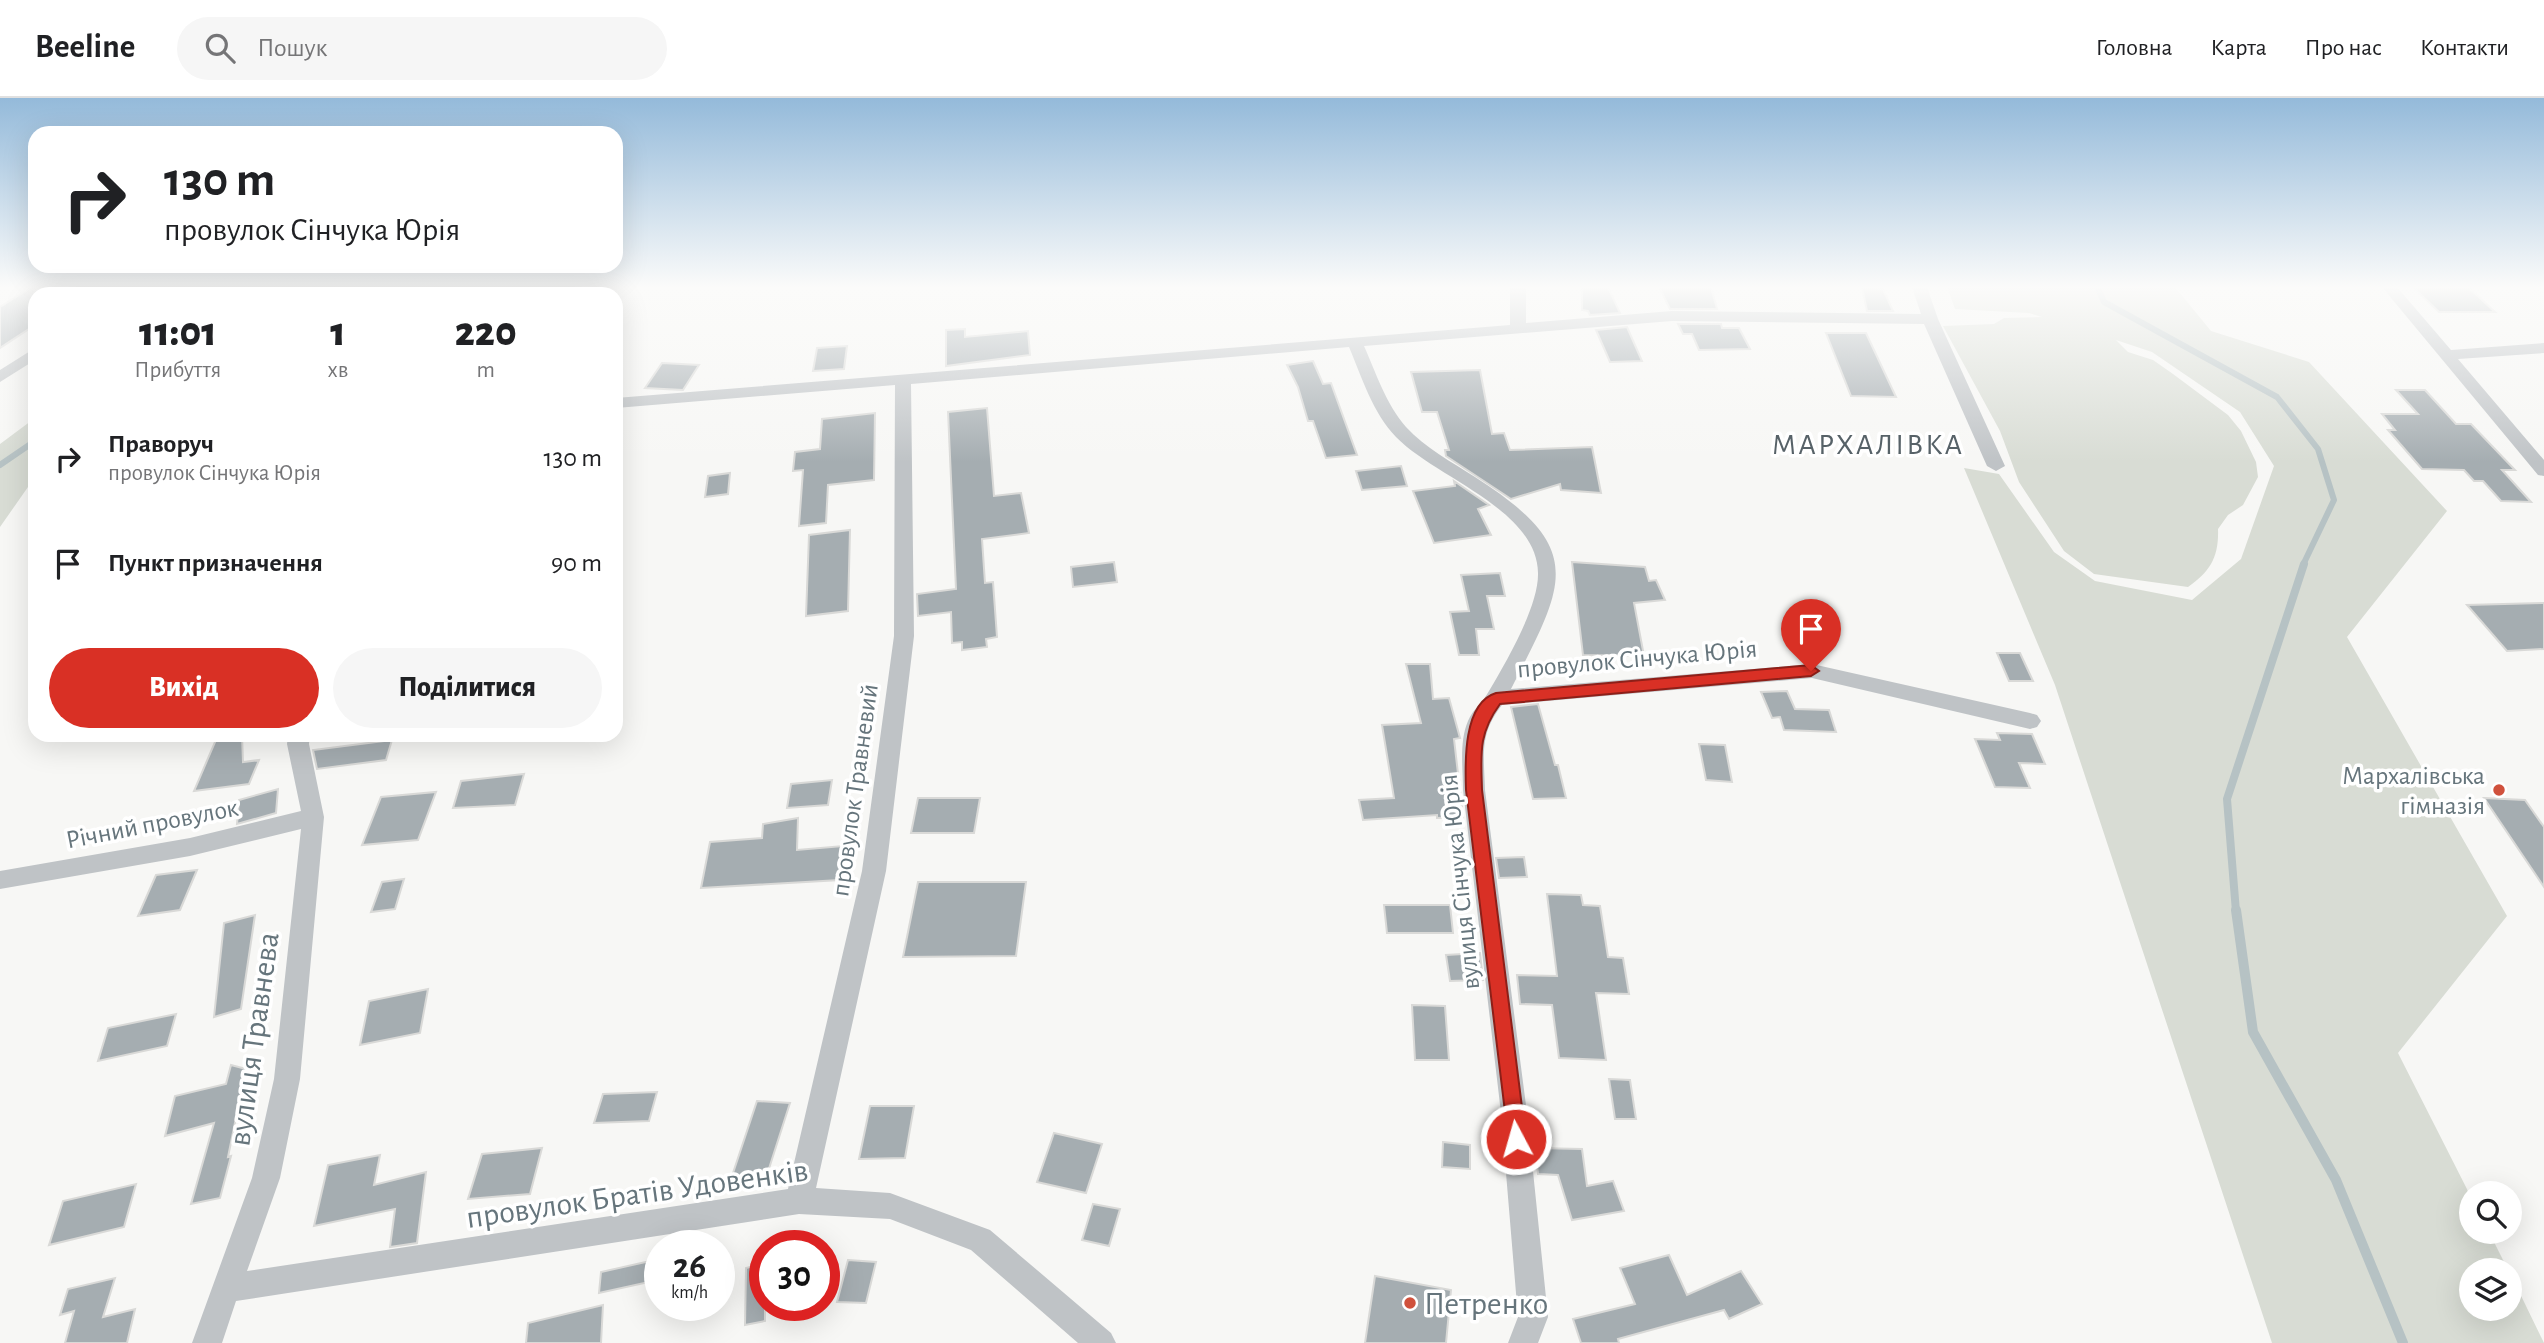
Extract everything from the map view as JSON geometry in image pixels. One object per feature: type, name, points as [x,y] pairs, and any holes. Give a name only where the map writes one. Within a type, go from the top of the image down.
[{"type":"street","points":[[623,402],[1329,345]]},
{"type":"street","name":"вулиця Сінчука Юрія","points":[[1356,345],[1385,408],[1401,433],[1513,512],[1536,535],[1545,552],[1549,572],[1544,594],[1496,698],[1478,722],[1473,754],[1474,790],[1514,1113],[1533,1317],[1523,1343]]},
{"type":"street","points":[[1942,345],[1996,466]]},
{"type":"street","points":[[2439,345],[2544,471]]},
{"type":"street","points":[[2448,355],[2544,348]]},
{"type":"street","points":[[0,377],[28,359]]},
{"type":"street","name":"провулок Травневий","points":[[799,1200],[878,843],[904,636],[904,380]]},
{"type":"street","name":"провулок Сінчука Юрія","points":[[1496,698],[1811,671],[1915,698],[2030,721]]},
{"type":"street","name":"вулиця Травнева","points":[[207,1343],[224,1289],[266,1178],[287,1079],[313,817],[298,742]]},
{"type":"street","name":"Річний провулок","points":[[0,880],[190,847],[313,817]]},
{"type":"street","name":"провулок Братів Удовенків","points":[[224,1289],[799,1200],[890,1206],[980,1240],[1101,1343]]},
{"type":"shaded area","points":[[1953,345],[2121,345],[2128,352],[2153,360],[2228,415],[2241,431],[2256,462],[2258,477],[2243,505],[2228,515],[2218,529],[2217,548],[2212,563],[2202,576],[2188,587],[2094,574],[2064,551],[2019,482],[2000,431]]},
{"type":"shaded area","points":[[2131,345],[2256,345],[2309,362],[2447,511],[2347,637],[2507,916],[2398,1053],[2463,1181],[2459,1181],[2459,1244],[2495,1244],[2502,1258],[2459,1258],[2459,1321],[2522,1321],[2522,1298],[2544,1343],[2272,1343],[2055,685],[1964,468],[1999,474],[2054,552],[2095,581],[2192,600],[2241,559],[2274,466],[2240,412],[2152,352]]},
{"type":"shaded area","points":[[28,423],[28,487],[0,527],[0,444]]},
{"type":"building","points":[[946,345],[1029,345],[1030,355],[946,366]]},
{"type":"building","points":[[1603,345],[1635,345],[1642,361],[1610,362]]},
{"type":"building","points":[[1697,345],[1748,345],[1750,349],[1699,350]]},
{"type":"building","points":[[1831,345],[1872,345],[1896,397],[1851,396]]},
{"type":"building","points":[[847,346],[844,369],[813,371],[817,348]]},
{"type":"building","points":[[1313,361],[1323,384],[1331,383],[1357,455],[1326,458],[1313,421],[1308,421],[1298,387],[1287,365]]},
{"type":"building","points":[[662,363],[699,365],[683,390],[645,388]]},
{"type":"building","points":[[1480,370],[1492,434],[1504,433],[1510,450],[1592,447],[1601,493],[1561,490],[1560,484],[1511,499],[1446,456],[1445,450],[1449,450],[1437,412],[1422,412],[1411,372]]},
{"type":"building","points":[[2396,390],[2425,390],[2456,424],[2471,424],[2515,470],[2502,470],[2531,502],[2501,501],[2483,481],[2474,481],[2464,470],[2422,469],[2388,430],[2395,430],[2382,414],[2418,414]]},
{"type":"building","points":[[987,408],[994,496],[1021,493],[1029,533],[982,539],[985,583],[993,582],[997,637],[986,639],[987,647],[962,650],[962,642],[952,643],[951,612],[918,616],[917,594],[956,589],[948,412]]},
{"type":"building","points":[[875,413],[874,480],[828,485],[826,523],[799,526],[803,470],[793,471],[795,452],[820,449],[822,419]]},
{"type":"building","points":[[1401,466],[1407,486],[1362,490],[1356,471]]},
{"type":"building","points":[[730,473],[728,494],[705,497],[708,476]]},
{"type":"building","points":[[1454,481],[1489,505],[1478,509],[1491,535],[1434,543],[1413,491],[1455,486]]},
{"type":"building","points":[[850,530],[848,611],[806,616],[809,535]]},
{"type":"building","points":[[1114,562],[1117,582],[1073,587],[1071,567]]},
{"type":"building","points":[[1572,562],[1645,567],[1649,581],[1656,580],[1665,600],[1634,603],[1644,656],[1583,655]]},
{"type":"building","points":[[1500,573],[1505,596],[1487,596],[1494,629],[1476,629],[1479,655],[1459,655],[1450,612],[1469,611],[1461,575]]},
{"type":"building","points":[[2544,603],[2544,649],[2507,651],[2467,605]]},
{"type":"building","points":[[1997,653],[2020,653],[2033,681],[2009,681]]},
{"type":"building","points":[[1406,664],[1430,664],[1433,699],[1449,698],[1460,738],[1454,739],[1463,817],[1437,818],[1437,815],[1363,820],[1359,800],[1394,798],[1382,725],[1421,723]]},
{"type":"building","points":[[1787,691],[1795,709],[1829,710],[1836,732],[1784,730],[1780,717],[1772,718],[1761,692]]},
{"type":"building","points":[[1538,704],[1566,798],[1533,799],[1511,707]]},
{"type":"building","points":[[1997,733],[2032,734],[2045,764],[2019,763],[2030,788],[1995,787],[1975,739],[2000,740]]},
{"type":"building","points":[[215,742],[242,742],[243,762],[259,760],[249,784],[194,791]]},
{"type":"building","points":[[391,742],[386,760],[317,769],[313,750]]},
{"type":"building","points":[[1699,744],[1725,745],[1732,782],[1706,780]]},
{"type":"building","points":[[524,774],[515,805],[453,808],[461,781]]},
{"type":"building","points":[[832,780],[828,805],[787,808],[791,784]]},
{"type":"building","points":[[278,789],[276,813],[237,824],[239,800]]},
{"type":"building","points":[[436,792],[418,840],[362,845],[381,797]]},
{"type":"building","points":[[918,798],[980,798],[974,833],[911,833]]},
{"type":"building","points":[[2484,798],[2525,800],[2544,827],[2544,887]]},
{"type":"building","points":[[798,818],[797,850],[843,846],[840,880],[701,888],[710,842],[762,838],[763,824]]},
{"type":"building","points":[[1524,857],[1527,877],[1499,878],[1496,858]]},
{"type":"building","points":[[197,870],[180,910],[138,916],[156,875]]},
{"type":"building","points":[[404,879],[395,909],[371,912],[382,882]]},
{"type":"building","points":[[918,882],[1026,882],[1016,956],[903,957]]},
{"type":"building","points":[[1547,894],[1581,895],[1583,905],[1600,906],[1608,957],[1623,958],[1629,994],[1596,993],[1606,1060],[1559,1058],[1552,1005],[1520,1004],[1517,975],[1557,976]]},
{"type":"building","points":[[1384,905],[1450,905],[1453,933],[1387,933]]},
{"type":"building","points":[[255,915],[241,1009],[214,1017],[224,923]]},
{"type":"building","points":[[1480,953],[1483,980],[1450,981],[1446,955]]},
{"type":"building","points":[[428,989],[420,1033],[360,1045],[369,1001]]},
{"type":"building","points":[[1412,1005],[1445,1006],[1449,1060],[1415,1060]]},
{"type":"building","points":[[176,1014],[167,1046],[98,1061],[108,1028]]},
{"type":"building","points":[[231,1065],[246,1069],[228,1157],[231,1156],[220,1198],[191,1204],[214,1123],[165,1136],[175,1096],[226,1084]]},
{"type":"building","points":[[1609,1079],[1630,1080],[1636,1119],[1615,1119]]},
{"type":"building","points":[[657,1092],[649,1121],[594,1123],[603,1094]]},
{"type":"building","points":[[757,1101],[790,1103],[765,1181],[731,1179]]},
{"type":"building","points":[[870,1106],[914,1106],[905,1158],[859,1159]]},
{"type":"building","points":[[1054,1133],[1102,1144],[1086,1193],[1037,1182]]},
{"type":"building","points":[[1443,1142],[1470,1145],[1470,1169],[1442,1167]]},
{"type":"building","points":[[542,1148],[530,1194],[468,1199],[482,1154]]},
{"type":"building","points":[[1535,1148],[1582,1149],[1587,1186],[1613,1181],[1624,1211],[1572,1220],[1558,1175],[1538,1174]]},
{"type":"building","points":[[380,1155],[374,1185],[426,1172],[417,1243],[390,1247],[395,1209],[314,1226],[328,1165]]},
{"type":"building","points":[[136,1184],[124,1227],[49,1245],[63,1201]]},
{"type":"building","points":[[1093,1204],[1120,1209],[1109,1246],[1082,1240]]},
{"type":"building","points":[[1669,1255],[1687,1295],[1741,1271],[1762,1304],[1729,1319],[1724,1310],[1618,1339],[1619,1343],[1581,1343],[1573,1319],[1635,1304],[1620,1268]]},
{"type":"building","points":[[848,1260],[876,1262],[866,1303],[840,1302],[840,1291]]},
{"type":"building","points":[[644,1262],[644,1283],[599,1293],[601,1272]]},
{"type":"building","points":[[749,1267],[749,1321],[765,1321],[745,1325],[746,1268]]},
{"type":"building","name":"Петренко","points":[[1375,1276],[1451,1290],[1446,1343],[1365,1343]]},
{"type":"building","points":[[115,1278],[103,1317],[135,1309],[127,1343],[65,1343],[74,1311],[60,1315],[68,1289]]},
{"type":"building","points":[[603,1305],[601,1343],[526,1343],[528,1323]]},
{"type":"waterway","points":[[2182,345],[2277,397],[2318,449],[2334,500],[2303,565]]},
{"type":"waterway","points":[[0,465],[28,446]]},
{"type":"waterway","points":[[2236,912],[2227,799],[2304,564]]},
{"type":"waterway","points":[[2236,910],[2253,1032],[2336,1180],[2403,1343]]},
{"type":"place","name":"Мархалівська гімназія","points":[[2499,790]]},
{"type":"place","name":"Петренко","points":[[1410,1303]]},
{"type":"district","name":"МАРХАЛІВКА","points":[[1868,444]]},
{"type":"route","points":[[1516,1139],[1474,790],[1473,754],[1478,722],[1496,698],[1811,671]]}]
